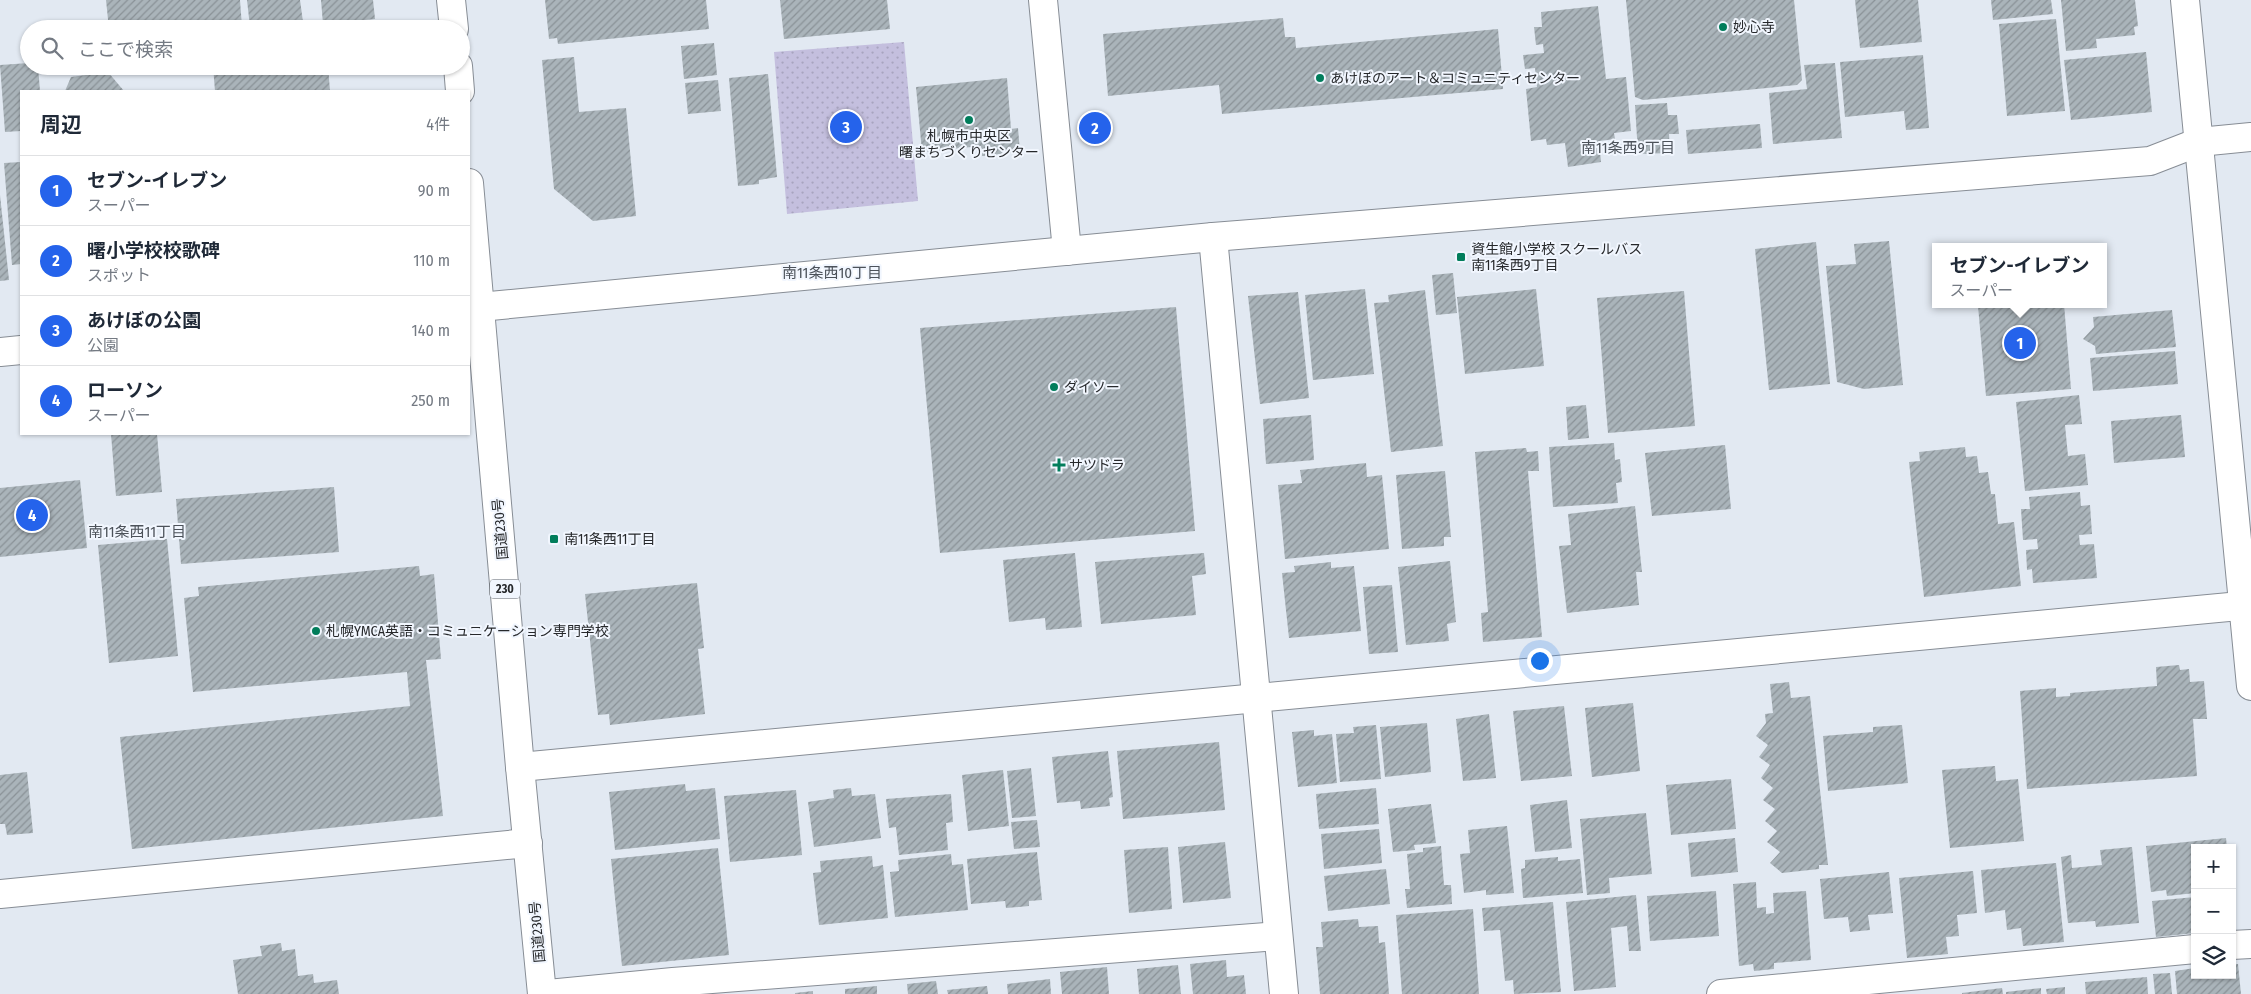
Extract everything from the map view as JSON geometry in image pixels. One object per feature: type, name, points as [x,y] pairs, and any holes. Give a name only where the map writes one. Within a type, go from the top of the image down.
[{"type":"main road","points":[[451,0],[453,20]]},
{"type":"main road","points":[[1043,0],[1067,251]]},
{"type":"main road","points":[[2185,0],[2247,605],[2251,686]]},
{"type":"main road","points":[[459,75],[460,90]]},
{"type":"main road","points":[[474,307],[1213,237],[2150,161],[2199,142],[2251,137]]},
{"type":"main road","name":"国道230号","points":[[470,208],[474,307],[542,994]]},
{"type":"main road","points":[[1213,237],[1284,994]]},
{"type":"main road","points":[[0,352],[20,350]]},
{"type":"main road","points":[[520,767],[2247,605]]},
{"type":"main road","points":[[0,894],[528,843]]},
{"type":"main road","points":[[548,994],[1278,936]]},
{"type":"main road","points":[[2236,945],[2251,944]]},
{"type":"main road","points":[[1721,994],[2191,949]]},
{"type":"shaded area","points":[[904,42],[918,201],[787,214],[774,52]]},
{"type":"building","points":[[106,0],[240,0],[241,20],[108,20]]},
{"type":"building","points":[[247,0],[300,0],[303,20],[249,20]]},
{"type":"building","points":[[321,0],[373,0],[375,19],[323,20]]},
{"type":"building","points":[[545,0],[706,0],[709,29],[558,44],[557,38],[549,39]]},
{"type":"building","points":[[780,0],[887,0],[890,29],[784,39]]},
{"type":"building","points":[[1626,0],[1794,0],[1802,80],[1797,85],[1643,100],[1635,97]]},
{"type":"building","points":[[1855,0],[1918,0],[1922,42],[1860,48]]},
{"type":"building","points":[[1991,0],[2051,0],[2053,14],[1993,20]]},
{"type":"building","points":[[2061,0],[2135,0],[2138,26],[2134,27],[2135,35],[2096,39],[2097,48],[2066,51]]},
{"type":"building","points":[[1598,6],[1606,79],[1626,77],[1631,131],[1614,133],[1615,139],[1599,141],[1601,162],[1568,167],[1565,143],[1547,145],[1546,139],[1531,141],[1526,89],[1537,87],[1535,68],[1525,69],[1523,55],[1544,53],[1543,44],[1536,45],[1534,27],[1542,27],[1541,12]]},
{"type":"building","points":[[1283,18],[1285,37],[1295,37],[1296,48],[1498,29],[1503,89],[1222,114],[1219,85],[1108,96],[1103,34]]},
{"type":"building","points":[[2056,19],[2065,111],[2007,116],[1999,24]]},
{"type":"building","points":[[714,43],[717,75],[684,79],[681,46]]},
{"type":"building","points":[[2146,52],[2152,112],[2071,120],[2064,60]]},
{"type":"building","points":[[1923,55],[1929,128],[1906,130],[1904,111],[1845,117],[1840,62]]},
{"type":"building","points":[[574,57],[579,112],[626,108],[636,216],[593,221],[554,189],[542,60]]},
{"type":"building","points":[[1835,63],[1842,138],[1773,144],[1769,93],[1807,89],[1804,65]]},
{"type":"building","points":[[20,64],[20,75],[39,75],[40,90],[20,90],[20,131],[5,132],[0,65]]},
{"type":"building","points":[[768,74],[777,177],[759,180],[759,184],[738,186],[729,78]]},
{"type":"building","points":[[111,75],[123,90],[65,90],[71,77]]},
{"type":"building","points":[[214,75],[329,75],[330,90],[215,90]]},
{"type":"building","points":[[1007,78],[1011,129],[1018,128],[1020,152],[982,156],[981,146],[922,152],[916,87]]},
{"type":"building","points":[[718,80],[721,111],[688,114],[685,83]]},
{"type":"building","points":[[1667,103],[1668,115],[1677,115],[1679,134],[1669,134],[1670,153],[1638,154],[1635,105]]},
{"type":"building","points":[[1760,124],[1762,148],[1688,154],[1686,130]]},
{"type":"building","points":[[20,162],[20,264],[12,265],[4,163]]},
{"type":"building","points":[[0,195],[9,280],[0,281]]},
{"type":"building","points":[[1889,241],[1903,385],[1864,389],[1837,382],[1826,266],[1856,264],[1854,244]]},
{"type":"building","points":[[1816,242],[1830,384],[1769,390],[1755,249]]},
{"type":"building","points":[[1453,273],[1457,313],[1436,315],[1432,275]]},
{"type":"building","points":[[1365,289],[1374,374],[1313,380],[1305,295]]},
{"type":"building","points":[[1536,289],[1544,366],[1465,374],[1457,297]]},
{"type":"building","points":[[1425,290],[1443,446],[1391,452],[1374,303],[1389,302],[1388,295]]},
{"type":"building","points":[[1684,291],[1695,426],[1608,433],[1597,298]]},
{"type":"building","points":[[1298,292],[1309,398],[1260,404],[1248,296]]},
{"type":"building","points":[[1176,307],[1195,531],[940,553],[920,328]]},
{"type":"building","points":[[1978,308],[2064,308],[2071,389],[1986,396]]},
{"type":"building","points":[[2172,310],[2176,347],[2096,354],[2095,346],[2083,339],[2094,327],[2093,317]]},
{"type":"building","points":[[2175,351],[2178,384],[2093,391],[2090,358]]},
{"type":"building","points":[[2079,395],[2082,424],[2065,425],[2068,456],[2085,454],[2088,485],[2025,491],[2016,402]]},
{"type":"building","points":[[1586,405],[1589,438],[1568,440],[1566,407]]},
{"type":"building","points":[[1311,415],[1314,460],[1266,464],[1263,419]]},
{"type":"building","points":[[2181,415],[2185,457],[2114,463],[2111,421]]},
{"type":"building","points":[[111,435],[157,435],[162,492],[116,496]]},
{"type":"building","points":[[1614,443],[1615,460],[1620,459],[1622,482],[1616,483],[1618,503],[1553,507],[1549,447]]},
{"type":"building","points":[[1725,445],[1731,509],[1652,516],[1645,453]]},
{"type":"building","points":[[1965,447],[1966,457],[1977,456],[1979,473],[1988,472],[1991,494],[1995,494],[1998,524],[2014,522],[2021,586],[1924,597],[1909,462],[1920,461],[1919,452]]},
{"type":"building","points":[[1526,448],[1527,452],[1538,451],[1539,471],[1528,471],[1542,637],[1483,642],[1481,613],[1488,612],[1475,452]]},
{"type":"building","points":[[1366,463],[1367,477],[1382,475],[1389,549],[1285,559],[1278,485],[1302,483],[1300,470]]},
{"type":"building","points":[[1445,471],[1451,537],[1444,537],[1444,546],[1402,549],[1396,475]]},
{"type":"building","points":[[80,480],[87,548],[0,557],[0,488]]},
{"type":"building","points":[[334,487],[339,552],[181,564],[176,499]]},
{"type":"building","points":[[2080,492],[2081,506],[2090,505],[2092,534],[2079,535],[2080,545],[2094,544],[2097,578],[2033,583],[2032,569],[2027,570],[2026,550],[2038,549],[2037,539],[2023,540],[2021,509],[2030,509],[2029,497]]},
{"type":"building","points":[[1635,506],[1642,572],[1636,572],[1639,605],[1567,613],[1559,546],[1571,545],[1568,514]]},
{"type":"building","points":[[167,539],[178,656],[109,663],[98,545]]},
{"type":"building","points":[[1075,553],[1082,627],[1046,630],[1045,618],[1009,622],[1003,560]]},
{"type":"building","points":[[1204,553],[1206,574],[1192,576],[1196,615],[1101,624],[1095,562]]},
{"type":"building","points":[[1450,561],[1456,622],[1447,624],[1449,641],[1406,645],[1398,567]]},
{"type":"building","points":[[1331,562],[1331,568],[1354,566],[1361,631],[1289,638],[1282,573],[1295,572],[1294,566]]},
{"type":"building","points":[[419,566],[420,576],[434,574],[441,659],[426,660],[443,816],[132,849],[120,737],[410,706],[407,672],[193,692],[184,598],[199,596],[198,587]]},
{"type":"building","points":[[697,583],[704,648],[698,649],[705,714],[610,725],[609,714],[598,715],[585,594]]},
{"type":"building","points":[[1392,585],[1398,652],[1369,654],[1363,587]]},
{"type":"building","points":[[2179,665],[2180,670],[2189,669],[2190,682],[2204,681],[2207,719],[2193,719],[2197,776],[2027,789],[2020,691],[2056,688],[2056,697],[2070,696],[2070,693],[2157,686],[2156,667]]},
{"type":"building","points":[[1789,682],[1791,698],[1810,696],[1828,865],[1819,865],[1819,869],[1782,873],[1770,863],[1780,852],[1767,842],[1777,831],[1765,821],[1775,809],[1763,800],[1773,788],[1761,778],[1770,765],[1759,757],[1768,745],[1756,736],[1766,723],[1765,714],[1773,713],[1770,684]]},
{"type":"building","points":[[1633,703],[1640,771],[1592,777],[1585,708]]},
{"type":"building","points":[[1564,706],[1572,776],[1521,781],[1513,711]]},
{"type":"building","points":[[1489,714],[1496,778],[1463,781],[1456,719]]},
{"type":"building","points":[[1427,723],[1431,772],[1385,777],[1380,727]]},
{"type":"building","points":[[1376,725],[1381,779],[1340,782],[1336,734],[1354,733],[1353,727]]},
{"type":"building","points":[[1902,725],[1908,783],[1828,791],[1823,736],[1873,732],[1873,727]]},
{"type":"building","points":[[1314,730],[1314,736],[1332,734],[1337,783],[1298,787],[1292,732]]},
{"type":"building","points":[[1219,742],[1225,810],[1123,819],[1117,751]]},
{"type":"building","points":[[1108,751],[1113,797],[1109,798],[1110,806],[1081,809],[1080,801],[1057,803],[1052,757]]},
{"type":"building","points":[[1995,766],[1996,781],[2018,779],[2024,841],[1950,848],[1942,770]]},
{"type":"building","points":[[1031,768],[1036,816],[1012,818],[1007,771]]},
{"type":"building","points":[[1003,770],[1009,826],[968,831],[962,775]]},
{"type":"building","points":[[27,772],[33,833],[7,835],[5,824],[0,824],[0,775]]},
{"type":"building","points":[[1731,779],[1736,829],[1671,835],[1666,785]]},
{"type":"building","points":[[685,784],[686,791],[715,788],[720,839],[615,850],[609,792]]},
{"type":"building","points":[[851,788],[852,796],[875,794],[881,838],[814,847],[808,802],[834,798],[833,790]]},
{"type":"building","points":[[1376,788],[1379,824],[1319,829],[1316,794]]},
{"type":"building","points":[[796,790],[802,855],[730,862],[724,796]]},
{"type":"building","points":[[951,794],[953,822],[946,823],[948,850],[899,855],[896,827],[889,828],[886,799]]},
{"type":"building","points":[[1567,800],[1572,848],[1535,852],[1530,805]]},
{"type":"building","points":[[1431,804],[1436,843],[1414,845],[1415,850],[1393,852],[1388,809]]},
{"type":"building","points":[[1646,813],[1652,874],[1609,878],[1610,893],[1587,895],[1580,819]]},
{"type":"building","points":[[1037,820],[1040,847],[1014,849],[1011,822]]},
{"type":"building","points":[[1507,826],[1514,893],[1486,895],[1486,890],[1464,893],[1460,854],[1470,853],[1468,830]]},
{"type":"building","points":[[1379,829],[1382,863],[1324,869],[1321,834]]},
{"type":"building","points":[[1735,838],[1738,872],[1691,877],[1688,843]]},
{"type":"building","points":[[2226,838],[2227,844],[2191,844],[2191,893],[2167,896],[2166,890],[2151,892],[2146,846]]},
{"type":"building","points":[[1225,842],[1231,898],[1183,903],[1178,847]]},
{"type":"building","points":[[1441,846],[1444,885],[1451,885],[1452,904],[1407,908],[1405,889],[1410,889],[1407,854],[1423,852],[1423,848]]},
{"type":"building","points":[[1168,847],[1172,909],[1129,913],[1124,850]]},
{"type":"building","points":[[2132,847],[2139,923],[2096,927],[2095,921],[2068,923],[2061,857],[2071,855],[2072,868],[2102,865],[2100,850]]},
{"type":"building","points":[[718,848],[729,955],[622,966],[611,859]]},
{"type":"building","points":[[1037,852],[1042,900],[1029,901],[1029,906],[1006,908],[1005,901],[971,904],[967,859]]},
{"type":"building","points":[[951,854],[952,865],[963,864],[968,910],[895,917],[890,872],[899,871],[898,860]]},
{"type":"building","points":[[872,856],[873,867],[883,865],[888,918],[819,925],[813,873],[821,872],[820,861]]},
{"type":"building","points":[[1558,857],[1558,861],[1580,859],[1583,893],[1523,898],[1521,869],[1525,868],[1525,860]]},
{"type":"building","points":[[2056,863],[2064,942],[2023,946],[2021,928],[2007,930],[2005,910],[1985,913],[1981,870]]},
{"type":"building","points":[[1386,869],[1390,904],[1328,911],[1324,876]]},
{"type":"building","points":[[1973,871],[1977,913],[1957,915],[1959,936],[1946,937],[1948,954],[1907,958],[1899,878]]},
{"type":"building","points":[[1889,872],[1893,913],[1868,915],[1870,930],[1850,932],[1848,917],[1824,919],[1820,879]]},
{"type":"building","points":[[1756,882],[1757,908],[1766,907],[1766,914],[1774,913],[1773,893],[1806,891],[1811,960],[1774,963],[1774,969],[1754,971],[1753,964],[1739,966],[1733,884]]},
{"type":"building","points":[[1716,891],[1719,936],[1650,941],[1647,896]]},
{"type":"building","points":[[1636,895],[1641,951],[1629,951],[1627,926],[1611,928],[1616,987],[1574,991],[1566,902]]},
{"type":"building","points":[[2191,897],[2191,933],[2156,937],[2152,901]]},
{"type":"building","points":[[1553,902],[1561,992],[1514,994],[1513,980],[1505,981],[1500,930],[1484,931],[1482,908]]},
{"type":"building","points":[[1473,909],[1479,994],[1402,994],[1396,915]]},
{"type":"building","points":[[1358,919],[1359,927],[1378,926],[1379,943],[1385,942],[1389,994],[1320,994],[1316,947],[1323,947],[1321,922]]},
{"type":"building","points":[[281,943],[282,951],[295,949],[298,976],[313,974],[314,983],[337,980],[339,994],[238,994],[233,960],[262,956],[260,946]]},
{"type":"building","points":[[1226,960],[1227,977],[1244,975],[1246,994],[1193,994],[1190,964]]},
{"type":"building","points":[[2236,964],[2238,964],[2241,994],[2177,994],[2175,971],[2191,969],[2191,979],[2236,979]]},
{"type":"building","points":[[1178,965],[1181,994],[1139,994],[1137,969]]},
{"type":"building","points":[[1107,967],[1109,994],[1062,994],[1060,972]]},
{"type":"building","points":[[2170,973],[2172,994],[2155,994],[2153,974]]},
{"type":"building","points":[[2147,977],[2148,994],[2086,994],[2085,982]]},
{"type":"building","points":[[1050,979],[1051,994],[1008,994],[1007,984]]},
{"type":"building","points":[[936,981],[938,994],[908,994],[907,984]]},
{"type":"building","points":[[877,986],[877,994],[845,994],[845,989]]},
{"type":"building","points":[[987,986],[988,994],[948,994],[947,990]]},
{"type":"building","points":[[2065,987],[2065,994],[2047,994],[2046,989]]},
{"type":"building","points":[[2002,988],[2003,994],[1962,994],[1962,993]]},
{"type":"building","points":[[2041,988],[2041,994],[2006,994],[2006,992]]},
{"type":"building","points":[[813,991],[813,994],[795,994],[795,993]]},
{"type":"place","name":"妙心寺","points":[[1723,27]]},
{"type":"place","name":"あけぼのアート＆コミュニティセンター","points":[[1320,78]]},
{"type":"place","name":"札幌市中央区 曙まちづくりセンター","points":[[969,120]]},
{"type":"place","name":"あけぼの公園","points":[[846,127]]},
{"type":"place","name":"曙小学校校歌碑","points":[[1095,128]]},
{"type":"place","name":"資生館小学校 スクールバス 南11条西9丁目","points":[[1461,257]]},
{"type":"place","name":"セブン-イレブン","points":[[2020,343]]},
{"type":"place","name":"ダイソー","points":[[1054,387]]},
{"type":"place","name":"サツドラ","points":[[1059,465]]},
{"type":"place","name":"ローソン","points":[[32,515]]},
{"type":"place","name":"南11条西11丁目","points":[[554,539]]},
{"type":"place","name":"札幌YMCA英語・コミュニケーション専門学校","points":[[316,631]]},
{"type":"district","name":"南11条西9丁目","points":[[1628,148]]},
{"type":"district","name":"南11条西10丁目","points":[[832,273]]},
{"type":"district","name":"南11条西11丁目","points":[[137,532]]}]
